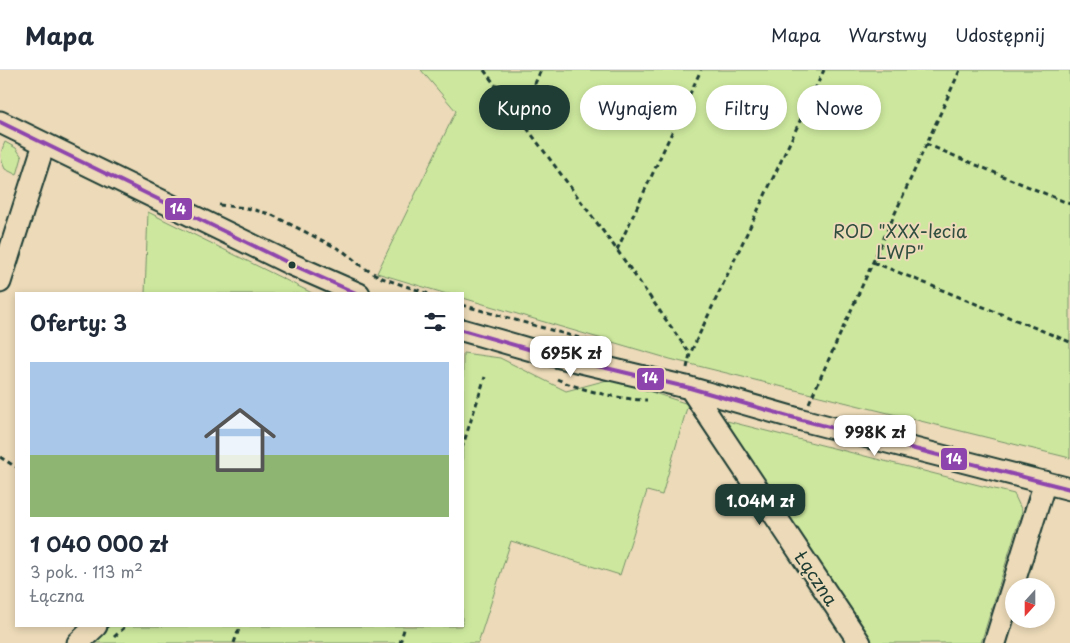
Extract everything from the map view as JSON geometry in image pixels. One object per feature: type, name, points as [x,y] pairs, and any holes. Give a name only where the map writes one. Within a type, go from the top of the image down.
[{"type":"street","points":[[0,122],[294,265],[355,292]]},
{"type":"street","points":[[0,282],[44,144]]},
{"type":"street","points":[[464,331],[535,351],[690,388],[802,420],[1070,489]]},
{"type":"street","name":"Łączna","points":[[690,388],[860,643]]},
{"type":"street","points":[[995,643],[1045,482]]},
{"type":"street","points":[[78,643],[95,627]]},
{"type":"path","points":[[484,70],[495,85]]},
{"type":"path","points":[[534,85],[541,70]]},
{"type":"path","points":[[617,250],[701,70]]},
{"type":"path","points":[[690,388],[687,369],[690,354],[824,70]]},
{"type":"path","points":[[802,420],[960,70]]},
{"type":"path","points":[[529,130],[690,354]]},
{"type":"path","points":[[926,144],[1070,204]]},
{"type":"path","points":[[212,205],[247,208],[270,214],[343,251],[364,268],[382,278],[423,292]]},
{"type":"path","points":[[873,262],[1070,342]]},
{"type":"path","points":[[464,442],[485,377]]},
{"type":"path","points":[[0,457],[15,466]]},
{"type":"path","points":[[108,643],[125,627]]},
{"type":"path","points":[[234,643],[240,627]]},
{"type":"path","points":[[400,643],[405,627]]},
{"type":"green space","name":"ROD \"XXX-lecia LWP\"","points":[[421,70],[1070,70],[1070,458],[670,359],[464,298],[464,292],[440,292],[377,273],[456,111]]},
{"type":"green space","points":[[5,142],[16,148],[22,157],[17,175],[5,169],[3,165],[1,156]]},
{"type":"green space","points":[[148,212],[310,292],[145,292]]},
{"type":"green space","points":[[464,353],[500,358],[566,391],[611,379],[688,404],[662,495],[647,491],[620,575],[511,541],[478,643],[92,643],[108,627],[464,627]]},
{"type":"green space","points":[[723,420],[1014,494],[1022,511],[981,643],[868,643]]},
{"type":"transit line","name":"14","points":[[0,122],[293,265],[354,292]]},
{"type":"transit line","name":"14","points":[[464,331],[535,351],[690,388],[802,420],[1070,489]]}]
